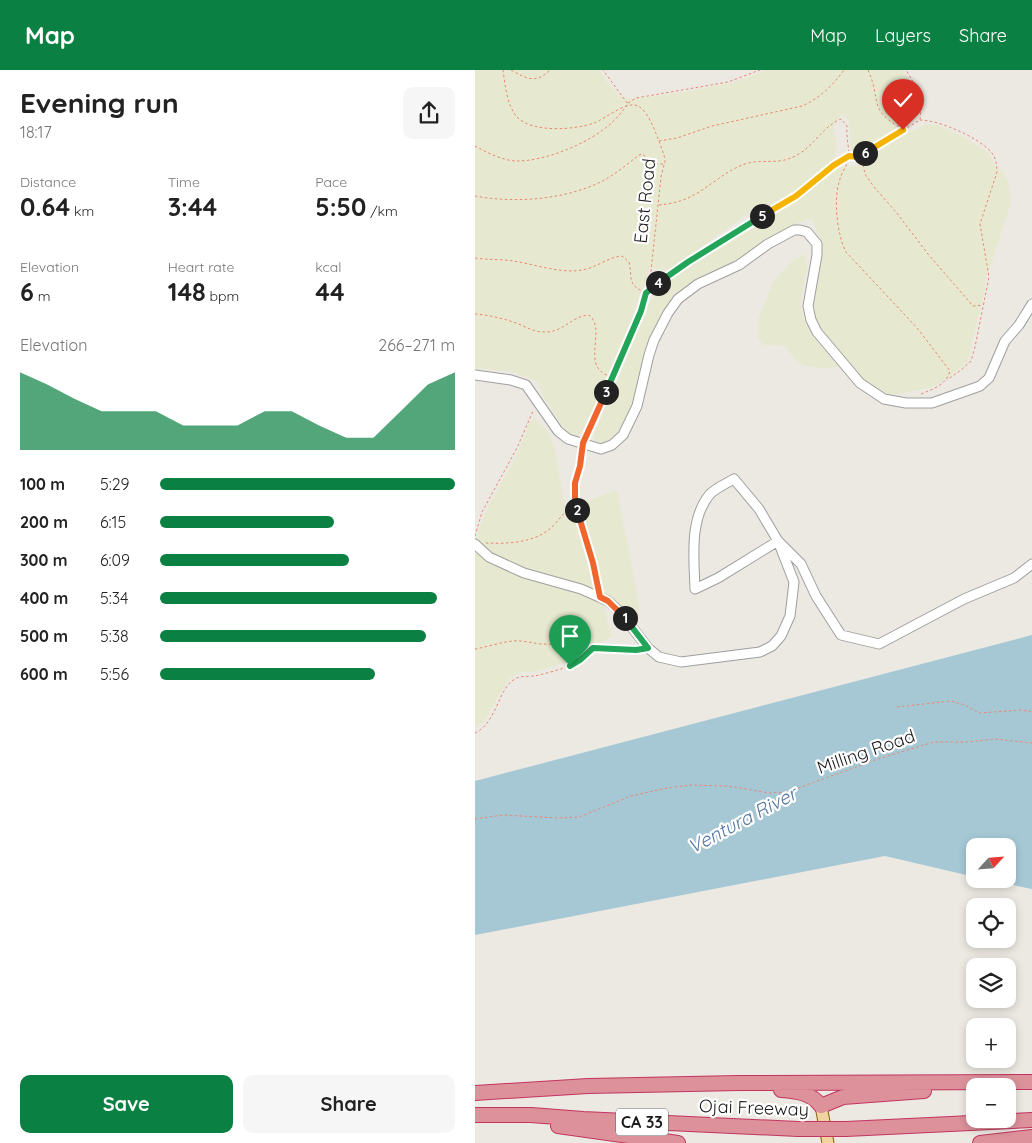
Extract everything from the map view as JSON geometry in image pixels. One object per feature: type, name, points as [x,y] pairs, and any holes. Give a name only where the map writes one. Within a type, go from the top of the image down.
[{"type":"highway","name":"Ojai Freeway","points":[[475,1093],[588,1086],[739,1083],[1032,1082]]},
{"type":"highway","points":[[739,1083],[757,1090],[801,1093],[813,1097],[821,1106],[843,1097],[932,1090],[959,1083]]},
{"type":"highway","name":"Ojai Freeway","points":[[480,1115],[531,1115],[798,1129],[846,1129],[1032,1120]]},
{"type":"highway","points":[[480,1115],[678,1143]]},
{"type":"highway","points":[[980,1143],[1032,1137]]},
{"type":"main road","points":[[821,1106],[828,1143]]},
{"type":"street","points":[[475,375],[511,380],[526,385],[558,431],[568,439],[593,448],[601,449],[612,445],[623,435],[637,406],[654,340],[668,313],[678,299],[698,284],[739,265],[768,244],[794,230],[807,232],[817,244],[817,255],[808,306],[811,320],[817,332],[860,383],[884,399],[901,402],[931,402],[980,386],[989,378],[1005,341],[1019,325],[1032,304]]},
{"type":"street","points":[[479,543],[489,557],[524,573],[581,589],[608,601],[620,612],[648,648],[659,657],[681,662],[760,652],[772,646],[781,636],[790,616],[794,582],[778,541],[759,509],[734,479],[711,493],[697,517],[694,552],[695,589],[718,578],[778,541]]},
{"type":"street","points":[[778,541],[801,564],[816,596],[841,635],[879,644],[964,599],[1015,578],[1032,564]]},
{"type":"path","points":[[503,70],[510,104],[516,117],[528,126],[550,129],[593,124],[636,98],[728,82],[760,70]]},
{"type":"path","points":[[511,70],[527,78],[536,79],[550,70]]},
{"type":"path","name":"East Road","points":[[575,502],[575,483],[580,466],[583,443],[641,311],[646,293],[651,271],[665,155],[645,113],[637,105],[628,104],[603,70]]},
{"type":"path","points":[[658,141],[677,138],[713,126],[802,106],[815,101],[825,93],[844,70]]},
{"type":"path","points":[[869,70],[878,108],[883,117],[903,130]]},
{"type":"path","points":[[906,70],[922,97],[920,120]]},
{"type":"path","points":[[475,146],[503,159],[518,161],[538,158],[592,138],[617,119],[628,104]]},
{"type":"path","points":[[658,205],[671,204],[690,197],[719,178],[746,164],[783,162],[796,156],[832,122],[841,118],[847,126],[849,156],[839,179],[837,202],[841,243],[846,252],[918,329],[934,349],[950,371],[947,380]]},
{"type":"path","points":[[475,258],[511,261],[569,271],[583,270],[615,256],[622,256],[629,262],[633,286],[646,293],[688,262],[796,196],[834,165],[849,156],[857,157],[861,155],[920,120],[936,122],[958,130],[991,152],[995,159],[997,172],[980,224],[989,277],[971,361],[947,380],[901,402]]},
{"type":"path","points":[[475,196],[513,200],[532,199],[583,189],[607,178],[643,154],[658,164],[664,164]]},
{"type":"path","points":[[861,155],[865,174],[928,254],[973,306],[983,305]]},
{"type":"path","points":[[475,314],[496,317],[540,332],[551,332],[563,328],[583,315],[589,315],[595,322],[596,363],[599,370],[613,377]]},
{"type":"path","points":[[475,536],[482,512],[517,448],[538,402]]},
{"type":"path","points":[[479,543],[512,543],[540,535],[552,528],[575,502]]},
{"type":"path","points":[[575,502],[593,563],[600,597]]},
{"type":"path","points":[[475,649],[512,641],[629,650],[648,648]]},
{"type":"path","points":[[475,733],[485,724],[496,709],[507,686],[513,680],[570,666],[593,648]]},
{"type":"path","name":"Milling Road","points":[[897,707],[951,702],[979,713],[1022,710],[1032,712]]},
{"type":"path","name":"Milling Road","points":[[475,819],[503,815],[559,818],[579,817],[631,796],[690,785],[728,786],[769,793],[787,792],[881,758],[933,742],[967,742],[995,739],[1032,743]]},
{"type":"green space","points":[[475,70],[599,70],[606,81],[620,95],[633,99],[735,82],[768,70],[903,70],[916,93],[919,113],[857,153],[851,149],[849,122],[842,113],[833,128],[836,141],[833,160],[789,196],[776,205],[750,212],[670,270],[649,268],[643,291],[599,397],[581,434],[576,436],[568,433],[557,418],[541,392],[538,382],[514,372],[475,368]]},
{"type":"green space","points":[[926,124],[938,125],[966,138],[986,151],[993,159],[994,165],[1003,172],[1008,181],[1011,203],[986,279],[967,363],[941,383],[928,388],[893,395],[880,392],[869,386],[840,356],[815,323],[812,309],[814,288],[820,266],[821,249],[820,239],[812,218],[800,222],[770,239],[724,268],[670,307],[621,430],[608,441],[602,443],[595,441],[593,437],[649,305],[657,290],[669,276],[784,207],[835,168],[855,166],[865,162],[881,148]]},
{"type":"green space","points":[[806,254],[807,269],[800,305],[805,322],[818,343],[839,367],[805,366],[798,362],[783,345],[764,345],[758,339],[758,320],[773,282],[792,261]]},
{"type":"green space","points":[[535,419],[549,433],[556,455],[565,510],[617,490],[639,606],[638,623],[633,623],[602,599],[612,637],[584,651],[575,660],[533,672],[521,672],[509,678],[485,720],[475,728],[475,548],[479,528],[490,503],[515,458],[530,422]]},
{"type":"water","name":"Ventura River","points":[[1032,635],[1032,889],[1016,886],[1016,838],[966,838],[966,875],[885,856],[475,935],[475,781]]},
{"type":"route","points":[[570,666],[593,648],[606,650],[648,648],[620,612],[608,601],[600,597],[593,563],[575,502],[575,483],[580,466],[583,443],[641,311],[646,293],[666,276],[796,196],[834,165],[849,156],[857,157],[903,130]]}]
